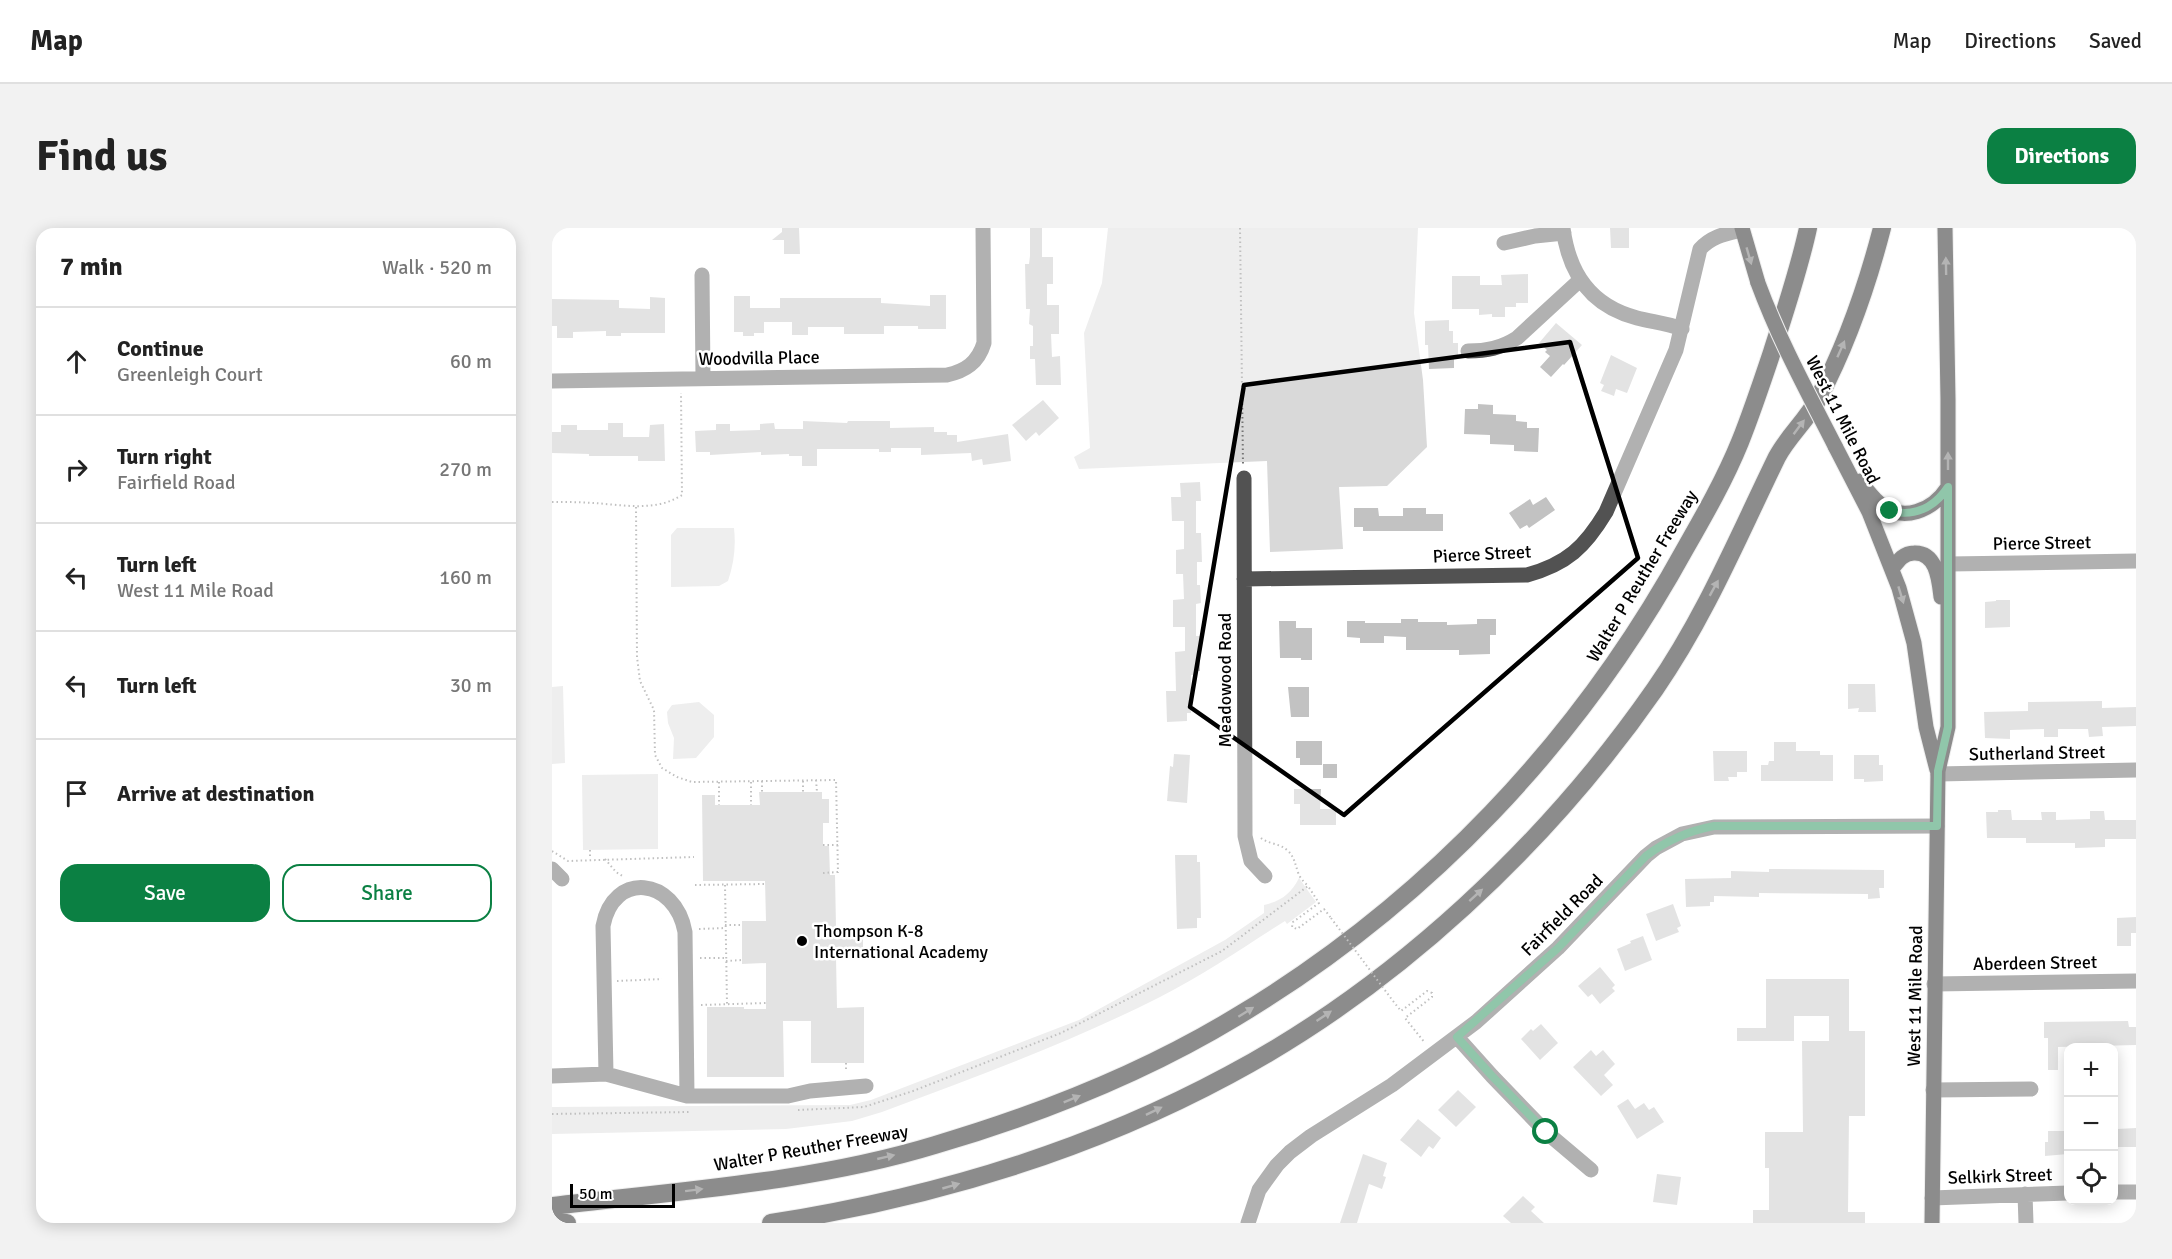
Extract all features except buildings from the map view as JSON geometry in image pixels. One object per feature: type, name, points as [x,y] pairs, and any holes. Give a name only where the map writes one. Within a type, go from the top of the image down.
[{"type":"highway","name":"Walter P Reuther Freeway","points":[[552,1206],[670,1193],[827,1170],[930,1147],[1021,1118],[1130,1074],[1205,1035],[1264,1000],[1358,934],[1438,867],[1512,793],[1587,703],[1653,605],[1722,484],[1740,442],[1795,282],[1808,228]]},
{"type":"highway","points":[[771,1223],[864,1207],[947,1187],[1034,1160],[1139,1119],[1229,1075],[1307,1027],[1367,986],[1433,933],[1487,885],[1560,810],[1657,686],[1686,639],[1722,573],[1780,451],[1817,402],[1845,340],[1882,228]]},
{"type":"highway","points":[[552,1222],[567,1223]]},
{"type":"main road","name":"West 11 Mile Road","points":[[1932,1223],[1938,772],[1948,727],[1949,663],[1945,228]]},
{"type":"main road","name":"West 11 Mile Road","points":[[1742,229],[1758,284],[1783,343],[1869,513],[1892,569],[1914,643],[1926,728],[1938,772]]},
{"type":"main road","points":[[1837,451],[1874,498],[1890,511],[1903,513],[1922,510],[1942,497],[1948,487]]},
{"type":"main road","points":[[1892,569],[1900,558],[1907,554],[1919,553],[1930,559],[1939,581],[1949,663]]},
{"type":"street","name":"Woodvilla Place","points":[[552,381],[947,375],[965,370],[976,361],[984,344],[983,228]]},
{"type":"street","name":"Pierce Street","points":[[1244,579],[1519,575],[1543,570],[1577,551],[1592,534],[1606,512],[1667,372],[1682,329],[1700,249],[1708,240],[1742,229]]},
{"type":"street","points":[[1504,243],[1563,230],[1568,252],[1580,280],[1591,294],[1609,308],[1632,317],[1668,323],[1682,329]]},
{"type":"street","points":[[702,275],[703,378]]},
{"type":"street","points":[[1468,351],[1484,351],[1507,344],[1517,338],[1580,280]]},
{"type":"street","name":"Meadowood Road","points":[[1244,478],[1245,836],[1251,861],[1265,876]]},
{"type":"street","name":"Pierce Street","points":[[1949,564],[2136,561]]},
{"type":"street","name":"Sutherland Street","points":[[1938,772],[2136,771]]},
{"type":"street","name":"Fairfield Road","points":[[1248,1223],[1259,1190],[1266,1179],[1299,1144],[1383,1091],[1457,1037],[1558,948],[1646,856],[1668,841],[1682,834],[1714,826],[1937,826]]},
{"type":"street","points":[[606,1074],[603,926],[605,914],[608,906],[616,897],[627,890],[654,889],[667,896],[677,907],[685,932],[687,1096]]},
{"type":"street","name":"Aberdeen Street","points":[[1934,984],[2136,981]]},
{"type":"street","points":[[1457,1037],[1546,1132],[1591,1170]]},
{"type":"street","points":[[552,1076],[606,1074],[687,1096],[788,1096],[810,1091],[866,1086]]},
{"type":"street","points":[[1933,1090],[2031,1089]]},
{"type":"street","points":[[2118,1192],[2136,1192]]},
{"type":"street","name":"Selkirk Street","points":[[1932,1198],[2064,1193]]},
{"type":"street","points":[[2025,1194],[2026,1223]]},
{"type":"path","points":[[1240,228],[1244,478]]},
{"type":"path","points":[[552,502],[636,507],[672,501],[682,495],[682,387]]},
{"type":"path","points":[[636,507],[637,657],[640,681],[654,710],[655,755],[662,768],[677,777],[692,782],[836,780],[838,872],[823,873]]},
{"type":"path","points":[[816,780],[817,792]]},
{"type":"path","points":[[762,781],[762,792]]},
{"type":"path","points":[[803,781],[803,792]]},
{"type":"path","points":[[719,782],[719,805]]},
{"type":"path","points":[[750,782],[751,805]]},
{"type":"path","points":[[1261,836],[1265,842],[1278,844],[1287,850],[1297,863],[1300,876],[1319,903],[1293,922],[1292,927],[1297,929],[1324,909],[1401,1011],[1427,991],[1432,993],[1432,997],[1405,1018],[1428,1046]]},
{"type":"path","points":[[823,845],[838,844]]},
{"type":"path","points":[[590,850],[590,859]]},
{"type":"path","points":[[552,851],[568,861],[694,858]]},
{"type":"path","points":[[695,885],[765,884]]},
{"type":"path","points":[[724,885],[727,1004]]},
{"type":"path","points":[[794,1110],[864,1107],[913,1091],[1061,1034],[1222,951],[1308,886]]},
{"type":"path","points":[[696,929],[742,925]]},
{"type":"path","points":[[697,958],[742,960]]},
{"type":"path","points":[[610,981],[662,979]]},
{"type":"path","points":[[698,1005],[766,1003]]},
{"type":"path","points":[[846,1063],[846,1072]]},
{"type":"path","points":[[552,1114],[692,1112]]},
{"type":"highlighted area","points":[[1570,342],[1638,558],[1344,815],[1190,707],[1244,385]]},
{"type":"shaded area","points":[[1108,228],[1418,228],[1414,313],[1423,380],[1427,447],[1387,486],[1339,487],[1343,549],[1270,552],[1267,461],[1079,469],[1074,457],[1090,448],[1084,333],[1102,283]]},
{"type":"shaded area","points":[[677,528],[734,528],[734,555],[728,581],[719,586],[671,587],[671,535]]},
{"type":"shaded area","points":[[563,686],[565,763],[552,764],[552,687]]},
{"type":"shaded area","points":[[699,702],[714,715],[714,737],[696,758],[673,759],[674,738],[668,723],[667,712],[672,705]]},
{"type":"shaded area","points":[[658,774],[658,849],[583,850],[582,775]]},
{"type":"shaded area","points":[[1299,878],[1316,902],[1287,924],[1285,921],[1176,988],[1058,1044],[882,1112],[852,1121],[786,1129],[552,1134],[552,1107],[850,1105],[871,1100],[1079,1020],[1225,940],[1264,913],[1264,905],[1285,896]]},
{"type":"place","name":"Thompson K-8 International Academy","points":[[802,941]]},
{"type":"route","points":[[1546,1132],[1457,1037],[1558,948],[1656,848],[1682,834],[1714,826],[1937,826],[1938,771],[1948,727],[1948,487],[1942,497],[1922,510],[1903,513],[1890,511]]}]
